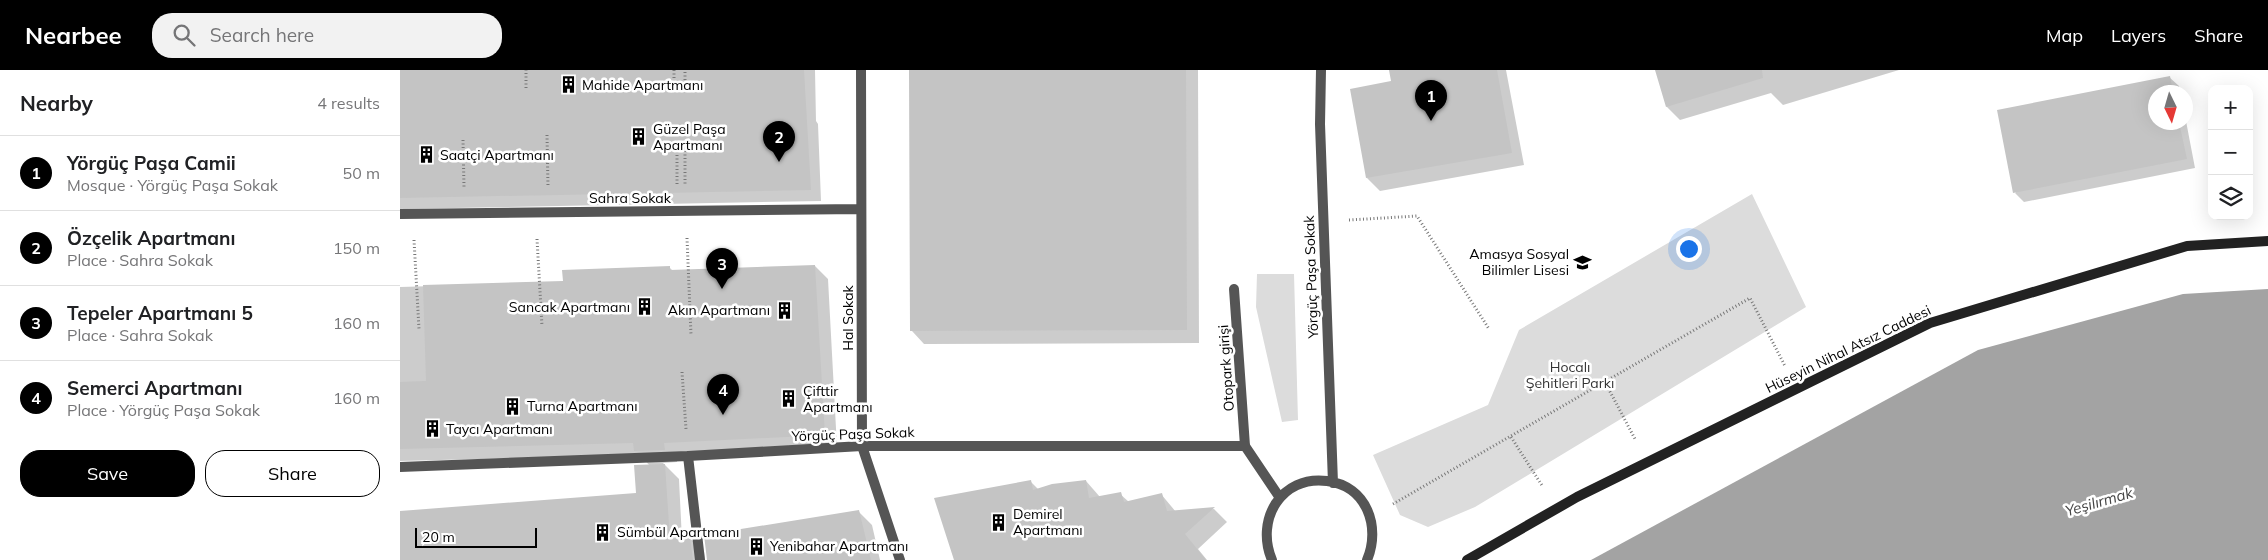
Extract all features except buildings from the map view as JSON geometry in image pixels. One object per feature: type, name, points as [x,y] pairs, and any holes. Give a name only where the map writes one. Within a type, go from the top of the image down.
[{"type":"street","name":"Hal Sokak","points":[[861,70],[862,446],[900,560]]},
{"type":"street","name":"Yörgüç Paşa Sokak","points":[[1321,70],[1320,124],[1333,483]]},
{"type":"street","name":"Sahra Sokak","points":[[400,214],[861,210]]},
{"type":"street","name":"Hüseyin Nihal Atsız Caddesi","points":[[1467,560],[1557,508],[1930,323],[2187,246],[2268,241]]},
{"type":"street","name":"Otopark girişi","points":[[1234,289],[1245,446]]},
{"type":"street","name":"Yörgüç Paşa Sokak","points":[[400,467],[688,456],[862,446],[1245,446]]},
{"type":"street","points":[[1245,446],[1280,498]]},
{"type":"street","points":[[688,456],[700,560]]},
{"type":"street","points":[[1272,560],[1267,548],[1265,530],[1270,513],[1280,498],[1294,487],[1310,481],[1333,483],[1345,487],[1359,497],[1370,516],[1374,529],[1373,547],[1367,560]]},
{"type":"path","points":[[526,70],[526,88]]},
{"type":"path","points":[[674,70],[674,80]]},
{"type":"path","points":[[685,70],[685,80]]},
{"type":"path","points":[[547,135],[549,212]]},
{"type":"path","points":[[463,140],[464,214]]},
{"type":"path","points":[[681,211],[685,144]]},
{"type":"path","points":[[677,145],[691,335]]},
{"type":"path","points":[[536,213],[542,326]]},
{"type":"path","points":[[413,214],[419,329]]},
{"type":"path","points":[[1323,223],[1417,216],[1489,329]]},
{"type":"path","points":[[1370,516],[1414,493],[1750,298],[1797,389]]},
{"type":"path","points":[[682,372],[688,456]]},
{"type":"path","points":[[1604,382],[1647,462]]},
{"type":"path","points":[[1511,437],[1557,508]]},
{"type":"green space","name":"Hocalı Şehitleri Parkı","points":[[1752,194],[1806,307],[1475,507],[1428,527],[1400,515],[1373,455],[1488,405],[1519,330]]},
{"type":"green space","points":[[1257,274],[1294,274],[1298,420],[1282,422],[1256,307]]},
{"type":"water","name":"Yeşilırmak","points":[[2268,289],[2268,560],[1591,560],[1978,350],[2183,294]]},
{"type":"place","name":"Mahide Apartmanı","points":[[568,85]]},
{"type":"place","name":"Yörgüç Paşa Camii","points":[[1431,121]]},
{"type":"place","name":"Güzel Paşa Apartmanı","points":[[639,137]]},
{"type":"place","name":"Saatçi Apartmanı","points":[[426,155]]},
{"type":"place","name":"Özçelik Apartmanı","points":[[779,162]]},
{"type":"place","name":"Amasya Sosyal Bilimler Lisesi","points":[[1583,262]]},
{"type":"place","name":"Tepeler Apartmanı 5","points":[[722,289]]},
{"type":"place","name":"Sancak Apartmanı","points":[[644,307]]},
{"type":"place","name":"Akın Apartmanı","points":[[784,310]]},
{"type":"place","name":"Çifttir Apartmanı","points":[[789,399]]},
{"type":"place","name":"Turna Apartmanı","points":[[513,406]]},
{"type":"place","name":"Semerci Apartmanı","points":[[723,415]]},
{"type":"place","name":"Taycı Apartmanı","points":[[432,429]]},
{"type":"place","name":"Demirel Apartmanı","points":[[999,522]]},
{"type":"place","name":"Sümbül Apartmanı","points":[[603,532]]},
{"type":"place","name":"Yenibahar Apartmanı","points":[[756,546]]}]
